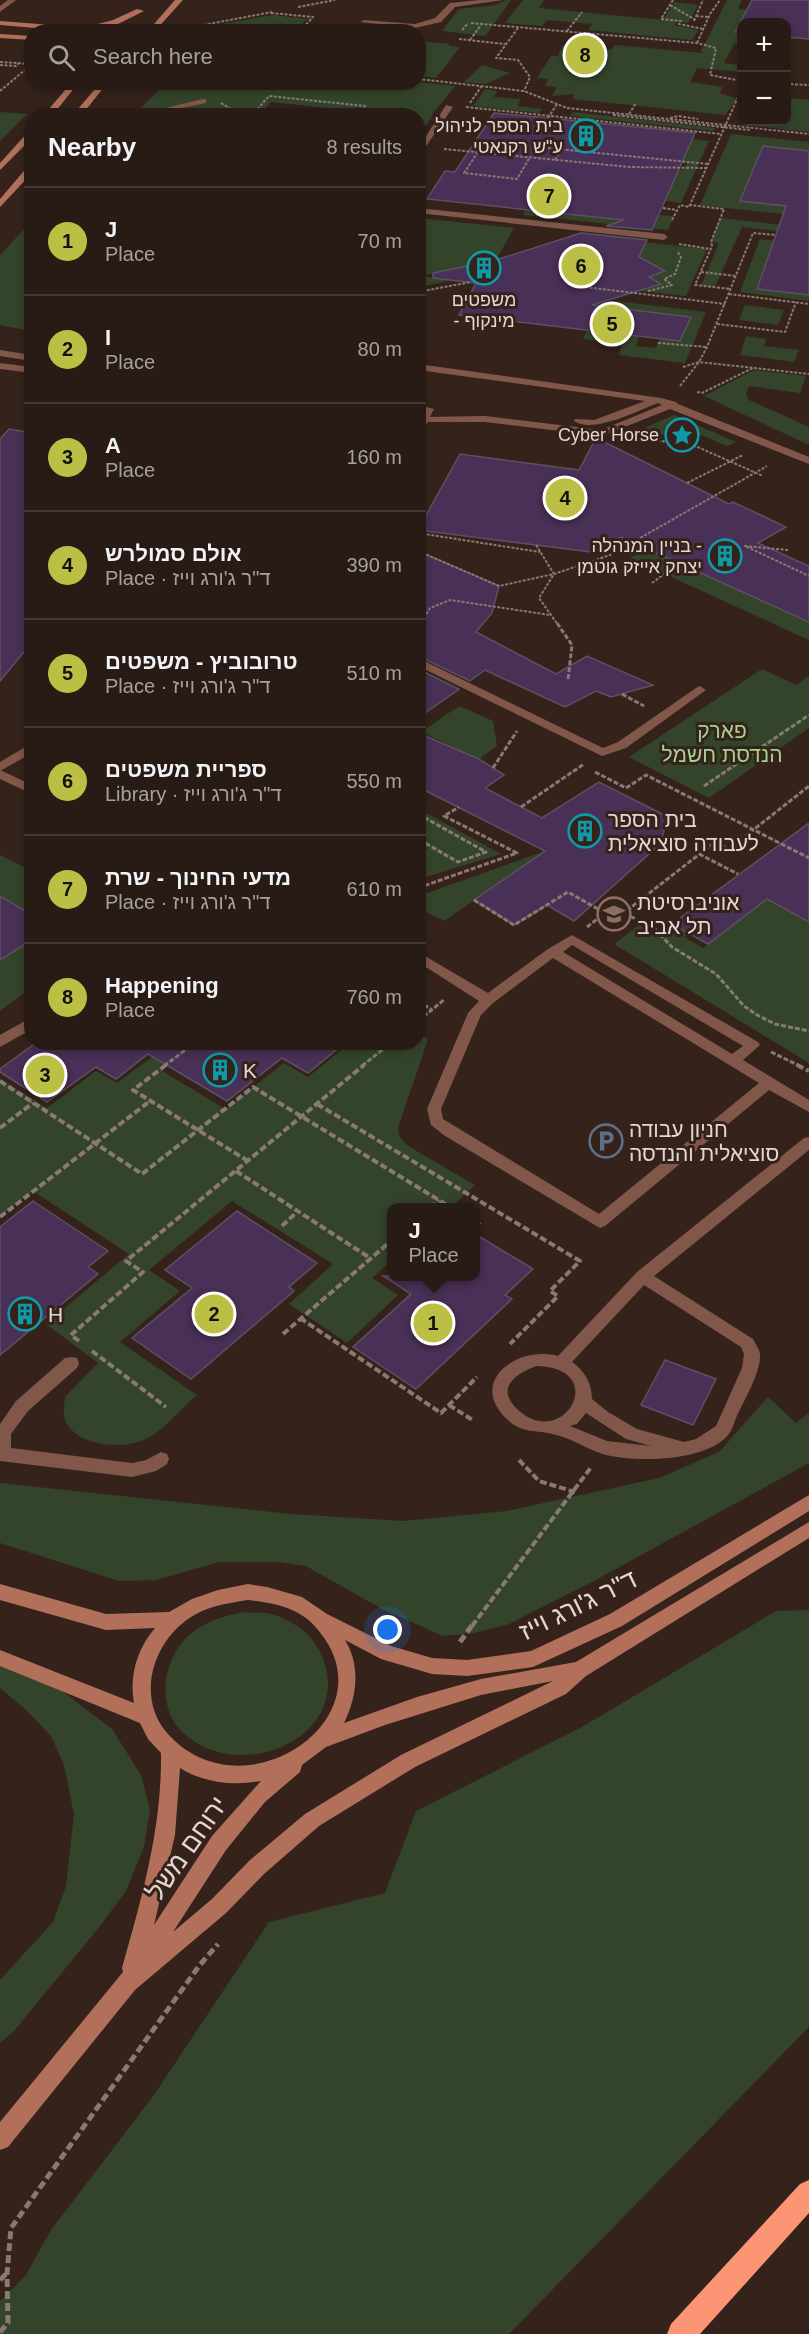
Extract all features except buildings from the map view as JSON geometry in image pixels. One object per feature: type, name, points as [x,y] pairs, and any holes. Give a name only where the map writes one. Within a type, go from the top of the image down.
[{"type":"highway","points":[[681,2334],[809,2193]]},
{"type":"street","points":[[0,10],[12,0]]},
{"type":"street","points":[[157,24],[179,0]]},
{"type":"street","points":[[423,24],[438,20],[453,5],[499,0]]},
{"type":"street","points":[[108,24],[143,8],[128,24]]},
{"type":"street","points":[[364,22],[390,24]]},
{"type":"street","points":[[0,23],[24,25]]},
{"type":"street","points":[[0,36],[24,38]]},
{"type":"street","points":[[54,108],[69,90]]},
{"type":"street","points":[[83,108],[98,90]]},
{"type":"street","points":[[172,108],[203,102]]},
{"type":"street","points":[[426,145],[454,106]]},
{"type":"street","points":[[0,168],[24,142]]},
{"type":"street","points":[[0,204],[24,176]]},
{"type":"street","points":[[426,211],[667,240]]},
{"type":"street","points":[[0,353],[24,357]]},
{"type":"street","points":[[0,366],[24,369]]},
{"type":"street","points":[[426,368],[658,400],[673,404],[809,461]]},
{"type":"street","points":[[426,409],[484,410],[595,423],[658,400]]},
{"type":"street","points":[[426,420],[485,419],[602,433],[673,404]]},
{"type":"street","points":[[426,665],[602,752],[622,745],[699,690]]},
{"type":"street","points":[[0,767],[24,752]]},
{"type":"street","points":[[0,774],[24,786]]},
{"type":"street","points":[[733,1061],[753,1045],[572,939],[475,1012],[434,1109],[436,1121],[450,1132],[600,1222],[768,1083]]},
{"type":"street","points":[[553,952],[809,1107]]},
{"type":"street","points":[[426,961],[488,1000]]},
{"type":"street","points":[[0,1042],[24,1027]]},
{"type":"street","points":[[561,1364],[643,1276],[809,1142]]},
{"type":"street","points":[[554,1427],[574,1417],[584,1402],[584,1390],[580,1379],[572,1370],[548,1360],[522,1363],[511,1369],[503,1377],[499,1386],[499,1397],[504,1408],[513,1418],[539,1427],[554,1427],[605,1448],[644,1454],[684,1449],[701,1444],[722,1431],[750,1368],[752,1354],[747,1343],[643,1276]]},
{"type":"street","points":[[71,1363],[22,1406],[3,1433],[2,1454],[132,1470],[150,1466],[161,1459]]},
{"type":"street","points":[[584,1402],[602,1418],[633,1434],[684,1449]]},
{"type":"street","name":"ד\"ר ג'ורג וייז","points":[[319,1617],[387,1653],[432,1666],[467,1668],[533,1659],[616,1620],[809,1502]]},
{"type":"street","name":"ד\"ר ג'ורג וייז","points":[[324,1739],[393,1712],[541,1674],[579,1670],[809,1529]]},
{"type":"street","points":[[0,1592],[106,1622],[173,1620]]},
{"type":"street","points":[[248,1592],[274,1595],[298,1603],[319,1617],[336,1638],[346,1662],[347,1689],[339,1716],[324,1739],[304,1756],[278,1769],[250,1775],[220,1774],[193,1766],[170,1751],[155,1735],[145,1716],[140,1691],[144,1664],[155,1640],[173,1620],[205,1602],[222,1596],[248,1592]]},
{"type":"street","points":[[0,1658],[145,1716]]},
{"type":"street","points":[[128,1983],[219,1906],[257,1868],[312,1820],[408,1761],[559,1688],[579,1670]]},
{"type":"street","name":"ירוחם משל","points":[[128,1983],[166,1842],[172,1784],[170,1751]]},
{"type":"street","name":"ירוחם משל","points":[[0,2139],[128,1983],[219,1843],[258,1796],[304,1756]]},
{"type":"path","points":[[298,7],[335,0]]},
{"type":"path","points":[[673,0],[661,19],[681,21],[679,24],[691,25]]},
{"type":"path","points":[[691,25],[703,0]]},
{"type":"path","points":[[697,43],[708,17],[720,0]]},
{"type":"path","points":[[670,5],[695,18],[708,17]]},
{"type":"path","points":[[566,32],[582,12]]},
{"type":"path","points":[[213,24],[271,13],[313,17],[306,24]]},
{"type":"path","points":[[470,23],[697,43],[716,48],[710,75],[737,80]]},
{"type":"path","points":[[691,25],[690,28],[703,29]]},
{"type":"path","points":[[518,28],[496,58],[518,60],[530,77],[524,91]]},
{"type":"path","points":[[459,39],[506,44]]},
{"type":"path","points":[[0,62],[16,66],[24,63]]},
{"type":"path","points":[[0,91],[22,72]]},
{"type":"path","points":[[426,80],[524,91],[567,108],[670,119],[685,117],[724,126]]},
{"type":"path","points":[[791,84],[809,85]]},
{"type":"path","points":[[7,85],[13,85]]},
{"type":"path","points":[[466,107],[482,86]]},
{"type":"path","points":[[258,108],[269,96],[365,106],[363,108]]},
{"type":"path","points":[[689,205],[737,97]]},
{"type":"path","points":[[203,102],[216,99],[230,108]]},
{"type":"path","points":[[629,114],[636,103]]},
{"type":"path","points":[[549,117],[557,104]]},
{"type":"path","points":[[454,106],[721,134]]},
{"type":"path","points":[[591,113],[809,134]]},
{"type":"path","points":[[637,126],[642,118]]},
{"type":"path","points":[[548,148],[708,164]]},
{"type":"path","points":[[555,160],[562,149]]},
{"type":"path","points":[[465,151],[629,167],[706,168]]},
{"type":"path","points":[[478,152],[464,173],[517,178],[530,157]]},
{"type":"path","points":[[687,166],[689,162]]},
{"type":"path","points":[[711,249],[667,240],[680,206],[724,209],[711,242],[711,249],[695,285],[731,289]]},
{"type":"path","points":[[663,208],[678,210]]},
{"type":"path","points":[[685,391],[676,390],[699,362],[707,347],[753,233],[775,235]]},
{"type":"path","points":[[701,272],[736,276]]},
{"type":"path","points":[[648,291],[672,285],[664,279],[675,274]]},
{"type":"path","points":[[426,290],[471,282]]},
{"type":"path","points":[[585,287],[725,304]]},
{"type":"path","points":[[729,294],[809,304]]},
{"type":"path","points":[[717,324],[785,333],[796,302]]},
{"type":"path","points":[[658,343],[707,347]]},
{"type":"path","points":[[683,368],[699,362],[809,374]]},
{"type":"path","points":[[693,392],[702,393],[754,368]]},
{"type":"path","points":[[657,440],[693,445],[763,476]]},
{"type":"path","points":[[426,554],[499,586],[555,574],[610,555],[788,453]]},
{"type":"path","points":[[687,483],[720,466]]},
{"type":"path","points":[[686,504],[693,508]]},
{"type":"path","points":[[426,534],[541,552]]},
{"type":"path","points":[[536,545],[555,574]]},
{"type":"path","points":[[788,550],[745,546],[809,576]]},
{"type":"path","points":[[652,582],[679,563]]},
{"type":"path","points":[[555,574],[539,598],[572,645],[568,680]]},
{"type":"path","points":[[426,615],[430,608],[450,600],[551,615]]},
{"type":"path","points":[[493,768],[527,715]]},
{"type":"path","points":[[704,786],[809,716]]},
{"type":"path","points":[[521,807],[602,752]]},
{"type":"path","points":[[583,765],[626,788],[646,775],[809,858]]},
{"type":"path","points":[[474,900],[514,926],[568,892],[616,919],[715,842],[729,849],[809,786]]},
{"type":"path","points":[[426,885],[517,853],[444,816],[459,807]]},
{"type":"path","points":[[426,818],[486,852],[458,862],[426,844]]},
{"type":"path","points":[[699,854],[738,874]]},
{"type":"path","points":[[624,912],[655,929],[672,948],[716,974],[744,1006],[757,1015],[775,1024],[809,1031]]},
{"type":"path","points":[[585,927],[605,913]]},
{"type":"path","points":[[426,1015],[453,993]]},
{"type":"path","points":[[426,1006],[432,1010]]},
{"type":"path","points":[[753,1045],[809,1071]]},
{"type":"path","points":[[186,1050],[133,1090],[248,1161]]},
{"type":"path","points":[[81,1342],[71,1335],[143,1272],[126,1261],[382,1050]]},
{"type":"path","points":[[0,1081],[142,1174],[253,1087],[444,1203]]},
{"type":"path","points":[[0,1217],[150,1101]]},
{"type":"path","points":[[0,1128],[33,1103]]},
{"type":"path","points":[[317,1104],[580,1261],[549,1291],[558,1296],[507,1346]]},
{"type":"path","points":[[236,1171],[370,1258]]},
{"type":"path","points":[[436,1203],[439,1200]]},
{"type":"path","points":[[282,1226],[298,1211]]},
{"type":"path","points":[[282,1334],[387,1244]]},
{"type":"path","points":[[300,1318],[441,1413],[483,1371]]},
{"type":"path","points":[[90,1349],[166,1407]]},
{"type":"path","points":[[449,1405],[474,1421]]},
{"type":"path","points":[[455,1649],[575,1492],[605,1448]]},
{"type":"path","points":[[519,1460],[539,1481],[575,1492]]},
{"type":"path","points":[[0,2332],[8,2323],[7,2274],[11,2228],[200,1966],[225,1936]]},
{"type":"path","points":[[0,2280],[7,2274]]},
{"type":"green space","points":[[511,0],[485,36],[442,31],[459,9],[496,5]]},
{"type":"green space","points":[[523,0],[544,0],[539,8],[663,20],[674,2],[698,5],[688,23],[676,22],[674,25],[698,30],[692,40],[588,30],[592,24],[547,20],[542,26],[505,23]]},
{"type":"green space","points":[[727,0],[742,0],[738,9],[747,10],[742,18],[737,18],[735,31],[737,32],[737,44],[734,44],[724,63],[737,65],[737,72],[697,68],[690,82],[722,87],[720,93],[737,99],[725,115],[573,99],[574,94],[552,96],[557,87],[545,86],[548,79],[537,78],[551,56],[558,56],[562,46],[611,50],[615,45],[703,53],[701,51]]},
{"type":"green space","points":[[273,15],[307,19],[302,24],[221,24]]},
{"type":"green space","points":[[426,42],[460,47],[436,78],[426,77]]},
{"type":"green space","points":[[482,65],[510,73],[486,84],[464,82]]},
{"type":"green space","points":[[426,83],[455,86],[426,126],[426,108],[328,108],[271,102],[265,108],[141,108],[159,90],[426,90]]},
{"type":"green space","points":[[485,89],[497,91],[494,97],[521,99],[517,106],[542,109],[539,113],[473,106]]},
{"type":"green space","points":[[791,98],[809,100],[809,132],[752,126],[791,126]]},
{"type":"green space","points":[[0,112],[24,114],[24,117],[0,141]]},
{"type":"green space","points":[[573,112],[715,128],[714,131],[570,116]]},
{"type":"green space","points":[[731,134],[809,142],[809,151],[763,146],[803,207],[800,216],[700,205]]},
{"type":"green space","points":[[692,139],[709,141],[681,203],[666,201],[669,194],[550,182],[674,169],[684,170],[687,163],[672,161]]},
{"type":"green space","points":[[526,209],[656,223],[660,215],[674,216],[668,230],[523,215]]},
{"type":"green space","points":[[720,218],[781,225],[778,231],[742,227],[715,287],[701,286],[719,243],[711,242]]},
{"type":"green space","points":[[426,219],[514,228],[496,260],[426,275]]},
{"type":"green space","points":[[24,229],[24,330],[0,325],[0,255]]},
{"type":"green space","points":[[572,234],[707,249],[686,296],[640,291],[660,284],[649,277],[664,271],[646,261],[562,252]]},
{"type":"green space","points":[[760,239],[775,241],[757,289],[809,295],[809,301],[740,292]]},
{"type":"green space","points":[[426,277],[453,280],[426,286]]},
{"type":"green space","points":[[615,301],[706,312],[685,363],[619,355],[622,344],[583,339],[587,330],[639,336],[636,346],[656,348],[659,339],[680,341],[591,305]]},
{"type":"green space","points":[[745,305],[784,310],[778,325],[739,320]]},
{"type":"green space","points":[[746,336],[766,339],[764,346],[799,350],[794,362],[740,355]]},
{"type":"green space","points":[[754,370],[806,376],[800,393],[749,386],[746,394],[749,400],[809,427],[809,445],[704,396]]},
{"type":"green space","points":[[674,415],[736,442],[727,446],[701,435],[668,430],[667,435],[637,431]]},
{"type":"green space","points":[[647,549],[809,622],[809,640],[630,558]]},
{"type":"green space","name":"פארק הנדסת חשמל","points":[[762,669],[796,685],[809,676],[809,728],[709,798],[629,757]]},
{"type":"green space","points":[[459,706],[493,721],[497,746],[479,759],[426,734],[426,729]]},
{"type":"green space","points":[[426,813],[501,854],[426,877]]},
{"type":"green space","points":[[545,851],[444,921],[426,912],[426,894]]},
{"type":"green space","points":[[0,855],[24,867],[24,993],[0,1011]]},
{"type":"green space","points":[[767,899],[809,922],[809,1063],[614,944],[639,925],[657,935],[672,924],[688,933],[684,937],[703,948]]},
{"type":"green space","points":[[162,1050],[184,1050],[159,1069],[225,1109],[284,1063],[308,1077],[341,1050],[424,1050],[398,1128],[399,1136],[408,1146],[475,1185],[455,1203],[387,1203],[387,1265],[372,1278],[398,1295],[347,1343],[289,1304],[333,1264],[232,1201],[149,1270],[180,1291],[120,1342],[197,1395],[160,1430],[138,1442],[116,1445],[82,1438],[74,1432],[64,1418],[65,1397],[98,1363],[46,1324],[129,1254],[33,1191],[0,1217],[0,1079],[47,1108],[96,1071],[117,1083]]},
{"type":"green space","points":[[768,1397],[796,1423],[809,1413],[809,1463],[592,1582],[509,1624],[474,1633],[443,1636],[380,1608],[306,1566],[277,1562],[219,1562],[156,1580],[119,1581],[0,1543],[0,1483],[291,1514],[403,1521],[507,1511],[659,1478],[719,1452]]},
{"type":"green space","points":[[809,1610],[809,2027],[509,2334],[0,2334],[0,2301],[26,2275],[51,2230],[154,2095],[269,1922],[385,1893],[416,1811],[582,1727],[776,1611]]},
{"type":"green space","points":[[244,1612],[271,1614],[300,1628],[312,1639],[320,1652],[328,1680],[324,1705],[312,1726],[292,1742],[268,1752],[241,1755],[214,1751],[189,1738],[170,1714],[166,1699],[166,1684],[168,1669],[174,1655],[194,1631],[218,1619]]},
{"type":"green space","points":[[0,1665],[62,1691],[112,1729],[141,1775],[150,1809],[144,1847],[126,1891],[14,2031],[0,2043],[0,1980],[53,1922],[66,1886],[74,1814],[64,1765],[51,1736],[0,1688]]},
{"type":"place","name":"Happening","points":[[585,55]]},
{"type":"place","name":"בית הספר לניהול ע\"ש רקנאטי","points":[[586,136]]},
{"type":"place","name":"מדעי החינוך - שרת","points":[[549,196]]},
{"type":"place","name":"ספריית משפטים","points":[[581,266]]},
{"type":"place","name":"משפטים - מינקוף","points":[[484,268]]},
{"type":"place","name":"טרובוביץ - משפטים","points":[[612,324]]},
{"type":"place","name":"Cyber Horse","points":[[682,435]]},
{"type":"place","name":"אולם סמולרש","points":[[565,498]]},
{"type":"place","name":"בניין המנהלה - יצחק אייזק גוטמן","points":[[725,556]]},
{"type":"place","name":"בית הספר לעבודה סוציאלית","points":[[585,831]]},
{"type":"place","name":"אוניברסיטת תל אביב","points":[[614,914]]},
{"type":"place","name":"K","points":[[220,1070]]},
{"type":"place","name":"A","points":[[45,1075]]},
{"type":"place","name":"חניון עבודה סוציאלית והנדסה","points":[[606,1141]]},
{"type":"place","name":"H","points":[[25,1314]]},
{"type":"place","name":"I","points":[[214,1314]]},
{"type":"place","name":"J","points":[[433,1323]]}]
